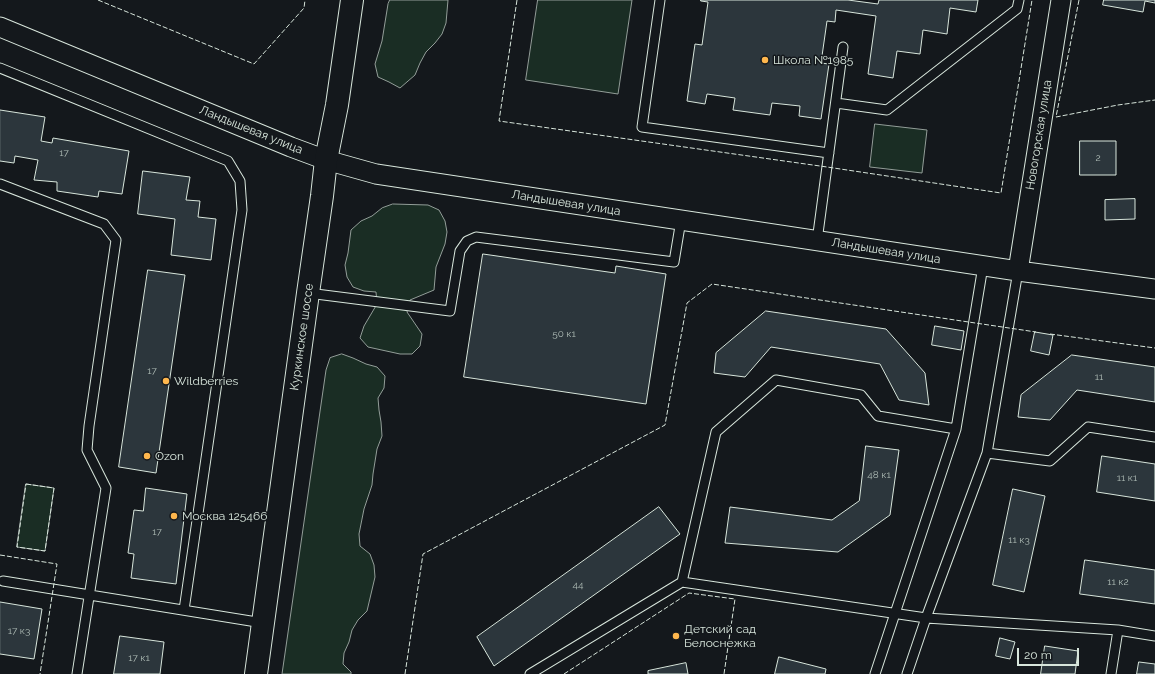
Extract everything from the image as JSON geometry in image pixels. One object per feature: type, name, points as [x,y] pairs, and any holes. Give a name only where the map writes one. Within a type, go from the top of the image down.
[{"type":"main road","name":"Куркинское шоссе","points":[[256,674],[326,160],[337,105],[352,0]]},
{"type":"street","name":"Новогорская улица","points":[[1018,271],[1061,0]]},
{"type":"street","name":"Ландышевая улица","points":[[0,27],[291,147],[326,160],[376,174],[983,266],[1155,289]]},
{"type":"lane","points":[[660,0],[642,128],[829,153]]},
{"type":"lane","points":[[836,103],[887,110],[1017,9],[1019,0]]},
{"type":"lane","points":[[817,241],[843,47]]},
{"type":"lane","points":[[0,68],[228,161],[240,181],[242,210],[184,610]]},
{"type":"lane","points":[[0,184],[104,224],[116,240],[89,426],[87,450],[106,488],[77,674]]},
{"type":"lane","points":[[308,293],[450,311],[460,251],[467,241],[476,237],[674,262],[681,220]]},
{"type":"lane","points":[[875,674],[956,429],[983,266]]},
{"type":"lane","points":[[907,674],[987,453],[1018,271]]},
{"type":"lane","points":[[682,582],[716,432],[776,380],[861,395],[878,416],[956,429]]},
{"type":"lane","points":[[987,453],[1050,461],[1088,427],[1155,437]]},
{"type":"lane","points":[[4,581],[263,623]]},
{"type":"lane","points":[[530,674],[682,582],[926,618],[1118,630],[1155,636]]},
{"type":"lane","points":[[1111,674],[1118,630]]},
{"type":"green space","points":[[390,0],[448,0],[446,23],[442,34],[426,52],[415,75],[400,88],[378,77],[375,64],[382,41]]},
{"type":"green space","points":[[538,0],[632,0],[618,94],[526,80]]},
{"type":"green space","points":[[875,124],[927,130],[922,173],[870,167]]},
{"type":"green space","points":[[393,204],[428,205],[439,210],[445,221],[447,232],[445,244],[436,267],[434,290],[410,300],[407,312],[422,334],[420,346],[412,354],[400,354],[368,347],[360,338],[364,326],[377,304],[376,292],[364,291],[353,287],[347,277],[345,265],[351,230],[361,221],[372,216],[382,208]]},
{"type":"green space","points":[[342,354],[377,367],[385,376],[384,388],[378,398],[382,436],[377,449],[372,485],[364,509],[359,534],[360,546],[370,554],[374,565],[375,577],[367,611],[358,620],[352,630],[344,653],[343,664],[351,672],[351,674],[282,674],[326,370],[330,358]]},
{"type":"green space","points":[[26,484],[54,488],[45,551],[17,547]]},
{"type":"building","points":[[701,0],[848,0],[878,4],[879,0],[978,0],[976,12],[950,8],[947,34],[923,30],[920,54],[897,51],[893,78],[868,74],[876,16],[836,10],[835,22],[827,21],[821,63],[829,64],[821,119],[799,116],[800,106],[772,103],[770,115],[733,110],[735,98],[707,94],[705,104],[687,101],[695,44],[702,45],[708,2]]},
{"type":"building","points":[[1104,0],[1155,0],[1155,3],[1145,1],[1143,12],[1103,5]]},
{"type":"building","points":[[0,110],[45,117],[41,141],[52,143],[53,138],[129,151],[122,194],[99,191],[98,197],[57,191],[57,182],[34,180],[38,160],[15,156],[14,163],[0,161]]},
{"type":"building","points":[[1080,141],[1116,141],[1116,175],[1080,175]]},
{"type":"building","points":[[143,171],[190,177],[186,200],[200,201],[198,217],[216,219],[211,260],[171,255],[175,219],[138,214]]},
{"type":"building","points":[[1135,199],[1135,219],[1105,220],[1105,200]]},
{"type":"building","points":[[483,254],[615,273],[616,266],[666,274],[646,404],[464,377]]},
{"type":"building","points":[[148,270],[185,275],[156,473],[119,467]]},
{"type":"building","points":[[766,311],[886,329],[925,373],[929,405],[899,400],[880,364],[771,347],[745,377],[714,373],[716,353]]},
{"type":"building","points":[[935,326],[964,331],[961,350],[932,345]]},
{"type":"building","points":[[1035,332],[1053,335],[1049,355],[1031,351]]},
{"type":"building","points":[[1072,355],[1155,367],[1155,402],[1077,390],[1050,420],[1018,417],[1021,395]]},
{"type":"building","points":[[866,446],[899,450],[890,515],[838,552],[725,543],[730,507],[832,520],[859,501]]},
{"type":"building","points":[[1102,456],[1155,464],[1155,501],[1097,492]]},
{"type":"building","points":[[146,488],[187,494],[176,584],[131,578],[134,554],[128,553],[134,510],[143,511]]},
{"type":"building","points":[[1013,489],[1045,496],[1024,592],[993,585]]},
{"type":"building","points":[[659,507],[680,534],[494,666],[477,637]]},
{"type":"building","points":[[1085,560],[1155,570],[1155,604],[1080,594]]},
{"type":"building","points":[[0,602],[42,609],[34,659],[0,654]]},
{"type":"building","points":[[120,636],[164,642],[160,674],[114,674]]},
{"type":"building","points":[[1000,638],[1015,642],[1010,659],[996,656]]},
{"type":"building","points":[[1045,646],[1078,651],[1075,674],[1041,674]]},
{"type":"building","points":[[779,657],[826,669],[825,674],[775,674]]},
{"type":"building","points":[[1139,662],[1155,664],[1155,674],[1137,674]]},
{"type":"building","points":[[686,663],[688,674],[648,674],[648,671]]},
{"type":"fence","points":[[98,0],[254,64],[304,8],[305,0]]},
{"type":"fence","points":[[517,0],[499,121],[1001,193],[1032,0]]},
{"type":"fence","points":[[1079,0],[1056,117],[1118,105],[1155,100]]},
{"type":"fence","points":[[405,674],[423,554],[665,425],[687,303],[712,284],[1036,332]]},
{"type":"fence","points":[[1050,334],[1155,348]]},
{"type":"fence","points":[[26,484],[54,488],[45,551],[17,547],[26,484]]},
{"type":"fence","points":[[0,555],[57,564],[40,674]]},
{"type":"fence","points":[[564,674],[689,593],[735,599],[724,674]]},
{"type":"place","name":"Школа №1985","points":[[765,60]]},
{"type":"place","name":"Wildberries","points":[[166,381]]},
{"type":"place","name":"Ozon","points":[[147,456]]},
{"type":"place","name":"Москва 125466","points":[[174,516]]},
{"type":"place","name":"Детский сад Белоснежка","points":[[676,636]]}]
